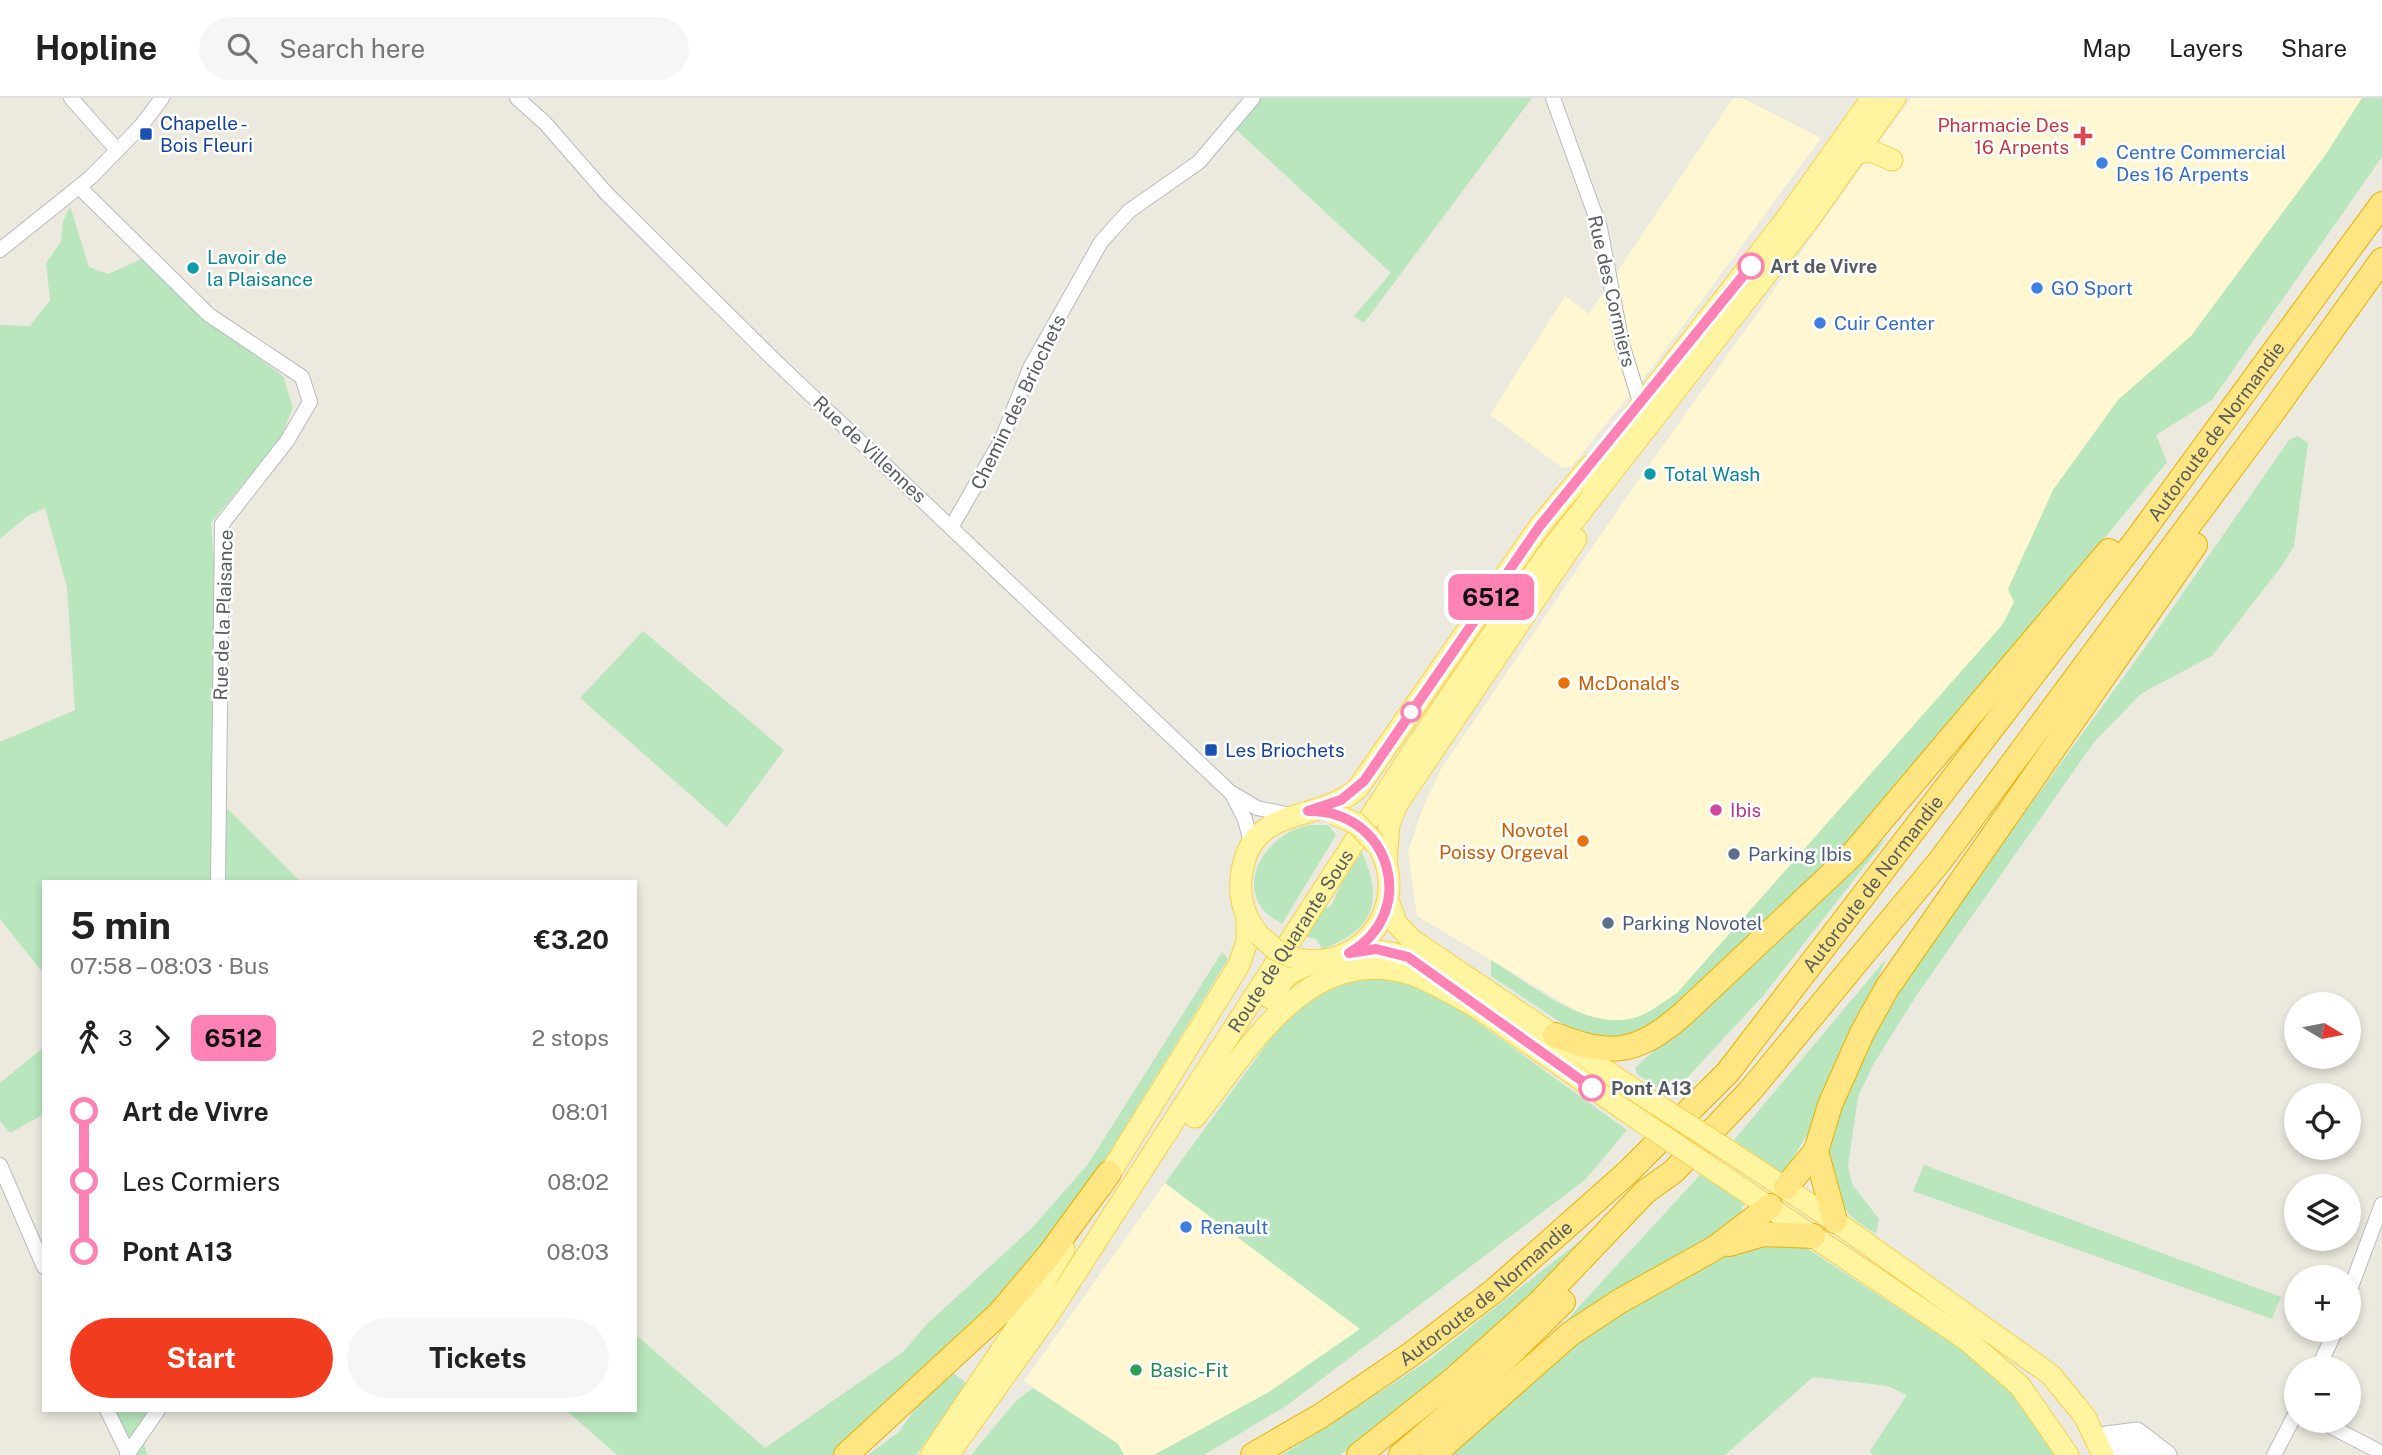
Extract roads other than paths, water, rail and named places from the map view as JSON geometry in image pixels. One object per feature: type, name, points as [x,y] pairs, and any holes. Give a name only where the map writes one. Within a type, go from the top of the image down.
[{"type":"highway","name":"Autoroute de Normandie","points":[[1252,1455],[1322,1415],[1410,1355],[1495,1290],[1628,1172],[1728,1072],[2140,535],[2382,204]]},
{"type":"highway","name":"Autoroute de Normandie","points":[[1359,1455],[1453,1380],[1540,1302],[1646,1192],[1674,1171],[1750,1091],[1940,861],[2270,416],[2382,260]]},
{"type":"highway","points":[[1433,1455],[1570,1334],[1620,1301],[1715,1248],[1778,1197],[1816,1151],[1830,1105],[1862,1033],[1887,988],[2259,456],[2270,416]]},
{"type":"highway","points":[[1555,1035],[1580,1045],[1610,1051],[1632,1048],[1666,1028],[1852,855],[2112,547],[2140,535]]},
{"type":"highway","points":[[1816,1151],[1835,1221]]},
{"type":"highway","points":[[1401,1455],[1451,1412],[1554,1311],[1657,1202],[1674,1171]]},
{"type":"highway","points":[[846,1455],[949,1364],[1000,1313],[1049,1255],[1109,1173]]},
{"type":"highway","points":[[1715,1248],[1763,1234],[1813,1236]]},
{"type":"main road","name":"Route de Quarante Sous","points":[[937,1454],[1049,1295],[1408,740],[1641,405],[1784,222],[1872,98]]},
{"type":"main road","name":"Route de Quarante Sous","points":[[937,1454],[1049,1314],[1415,748],[1536,570],[1857,153],[1895,98]]},
{"type":"main road","points":[[1857,153],[1871,151],[1892,160]]},
{"type":"main road","points":[[1381,853],[1397,804],[1667,401]]},
{"type":"main road","points":[[937,1454],[1239,965],[1247,942],[1247,917],[1241,880],[1252,847],[1268,828],[1300,813],[1341,800],[1364,781],[1539,527],[1641,405]]},
{"type":"main road","points":[[1300,813],[1334,814],[1357,824],[1381,853],[1389,881],[1388,900],[1374,931],[1349,953]]},
{"type":"main road","points":[[1388,900],[1396,923],[1412,940],[1744,1161],[1813,1236],[1967,1340],[2020,1386],[2068,1455]]},
{"type":"main road","points":[[1247,917],[1259,935],[1276,950],[1294,958],[1316,961]]},
{"type":"main road","points":[[962,1455],[1028,1367],[1195,1117],[1283,979],[1316,961],[1376,949],[1408,957],[1623,1110],[1729,1180],[1835,1221],[2051,1375],[2085,1417],[2097,1452]]},
{"type":"main road","points":[[1195,1117],[1286,1004],[1309,986],[1333,975],[1364,969],[1396,970],[1423,979],[1478,1008]]},
{"type":"main road","points":[[2020,1386],[2042,1396],[2074,1442],[2097,1452]]},
{"type":"street","points":[[71,98],[117,150]]},
{"type":"street","points":[[0,250],[79,187],[117,150],[162,98]]},
{"type":"street","name":"Rue de Villennes","points":[[517,98],[545,123],[606,193],[773,359],[1230,792],[1256,808],[1300,813]]},
{"type":"street","name":"Chemin des Briochets","points":[[952,526],[996,450],[1030,368],[1101,242],[1129,211],[1199,162],[1254,98]]},
{"type":"street","name":"Rue des Cormiers","points":[[1553,98],[1600,228],[1631,374],[1641,405]]},
{"type":"street","name":"Rue de la Plaisance","points":[[79,187],[209,314],[303,377],[310,402],[287,441],[222,524],[218,880]]},
{"type":"street","points":[[1631,374],[1650,380],[1664,376]]},
{"type":"street","name":"Rue de Villennes","points":[[1230,792],[1245,819],[1252,847]]},
{"type":"street","points":[[0,1166],[42,1262]]},
{"type":"street","points":[[2359,1265],[2382,1204]]},
{"type":"street","points":[[108,1412],[127,1453],[157,1412]]},
{"type":"street","points":[[2274,1455],[2286,1433]]},
{"type":"street","points":[[2343,1433],[2382,1453]]},
{"type":"street","points":[[2097,1452],[2165,1453]]},
{"type":"place","name":"Chapelle - Bois Fleuri","points":[[146,134]]},
{"type":"place","name":"Pharmacie Des 16 Arpents","points":[[2083,136]]},
{"type":"place","name":"Centre Commercial Des 16 Arpents","points":[[2102,163]]},
{"type":"place","name":"Art de Vivre","points":[[1751,266]]},
{"type":"place","name":"Lavoir de la Plaisance","points":[[193,268]]},
{"type":"place","name":"GO Sport","points":[[2037,288]]},
{"type":"place","name":"Cuir Center","points":[[1820,323]]},
{"type":"place","name":"Total Wash","points":[[1650,474]]},
{"type":"place","name":"McDonald's","points":[[1564,683]]},
{"type":"place","name":"Les Briochets","points":[[1211,750]]},
{"type":"place","name":"Ibis","points":[[1716,810]]},
{"type":"place","name":"Novotel Poissy Orgeval","points":[[1583,841]]},
{"type":"place","name":"Parking Ibis","points":[[1734,854]]},
{"type":"place","name":"Parking Novotel","points":[[1608,923]]},
{"type":"place","name":"Pont A13","points":[[1592,1088]]},
{"type":"place","name":"Renault","points":[[1186,1227]]},
{"type":"place","name":"Basic-Fit","points":[[1136,1370]]}]
